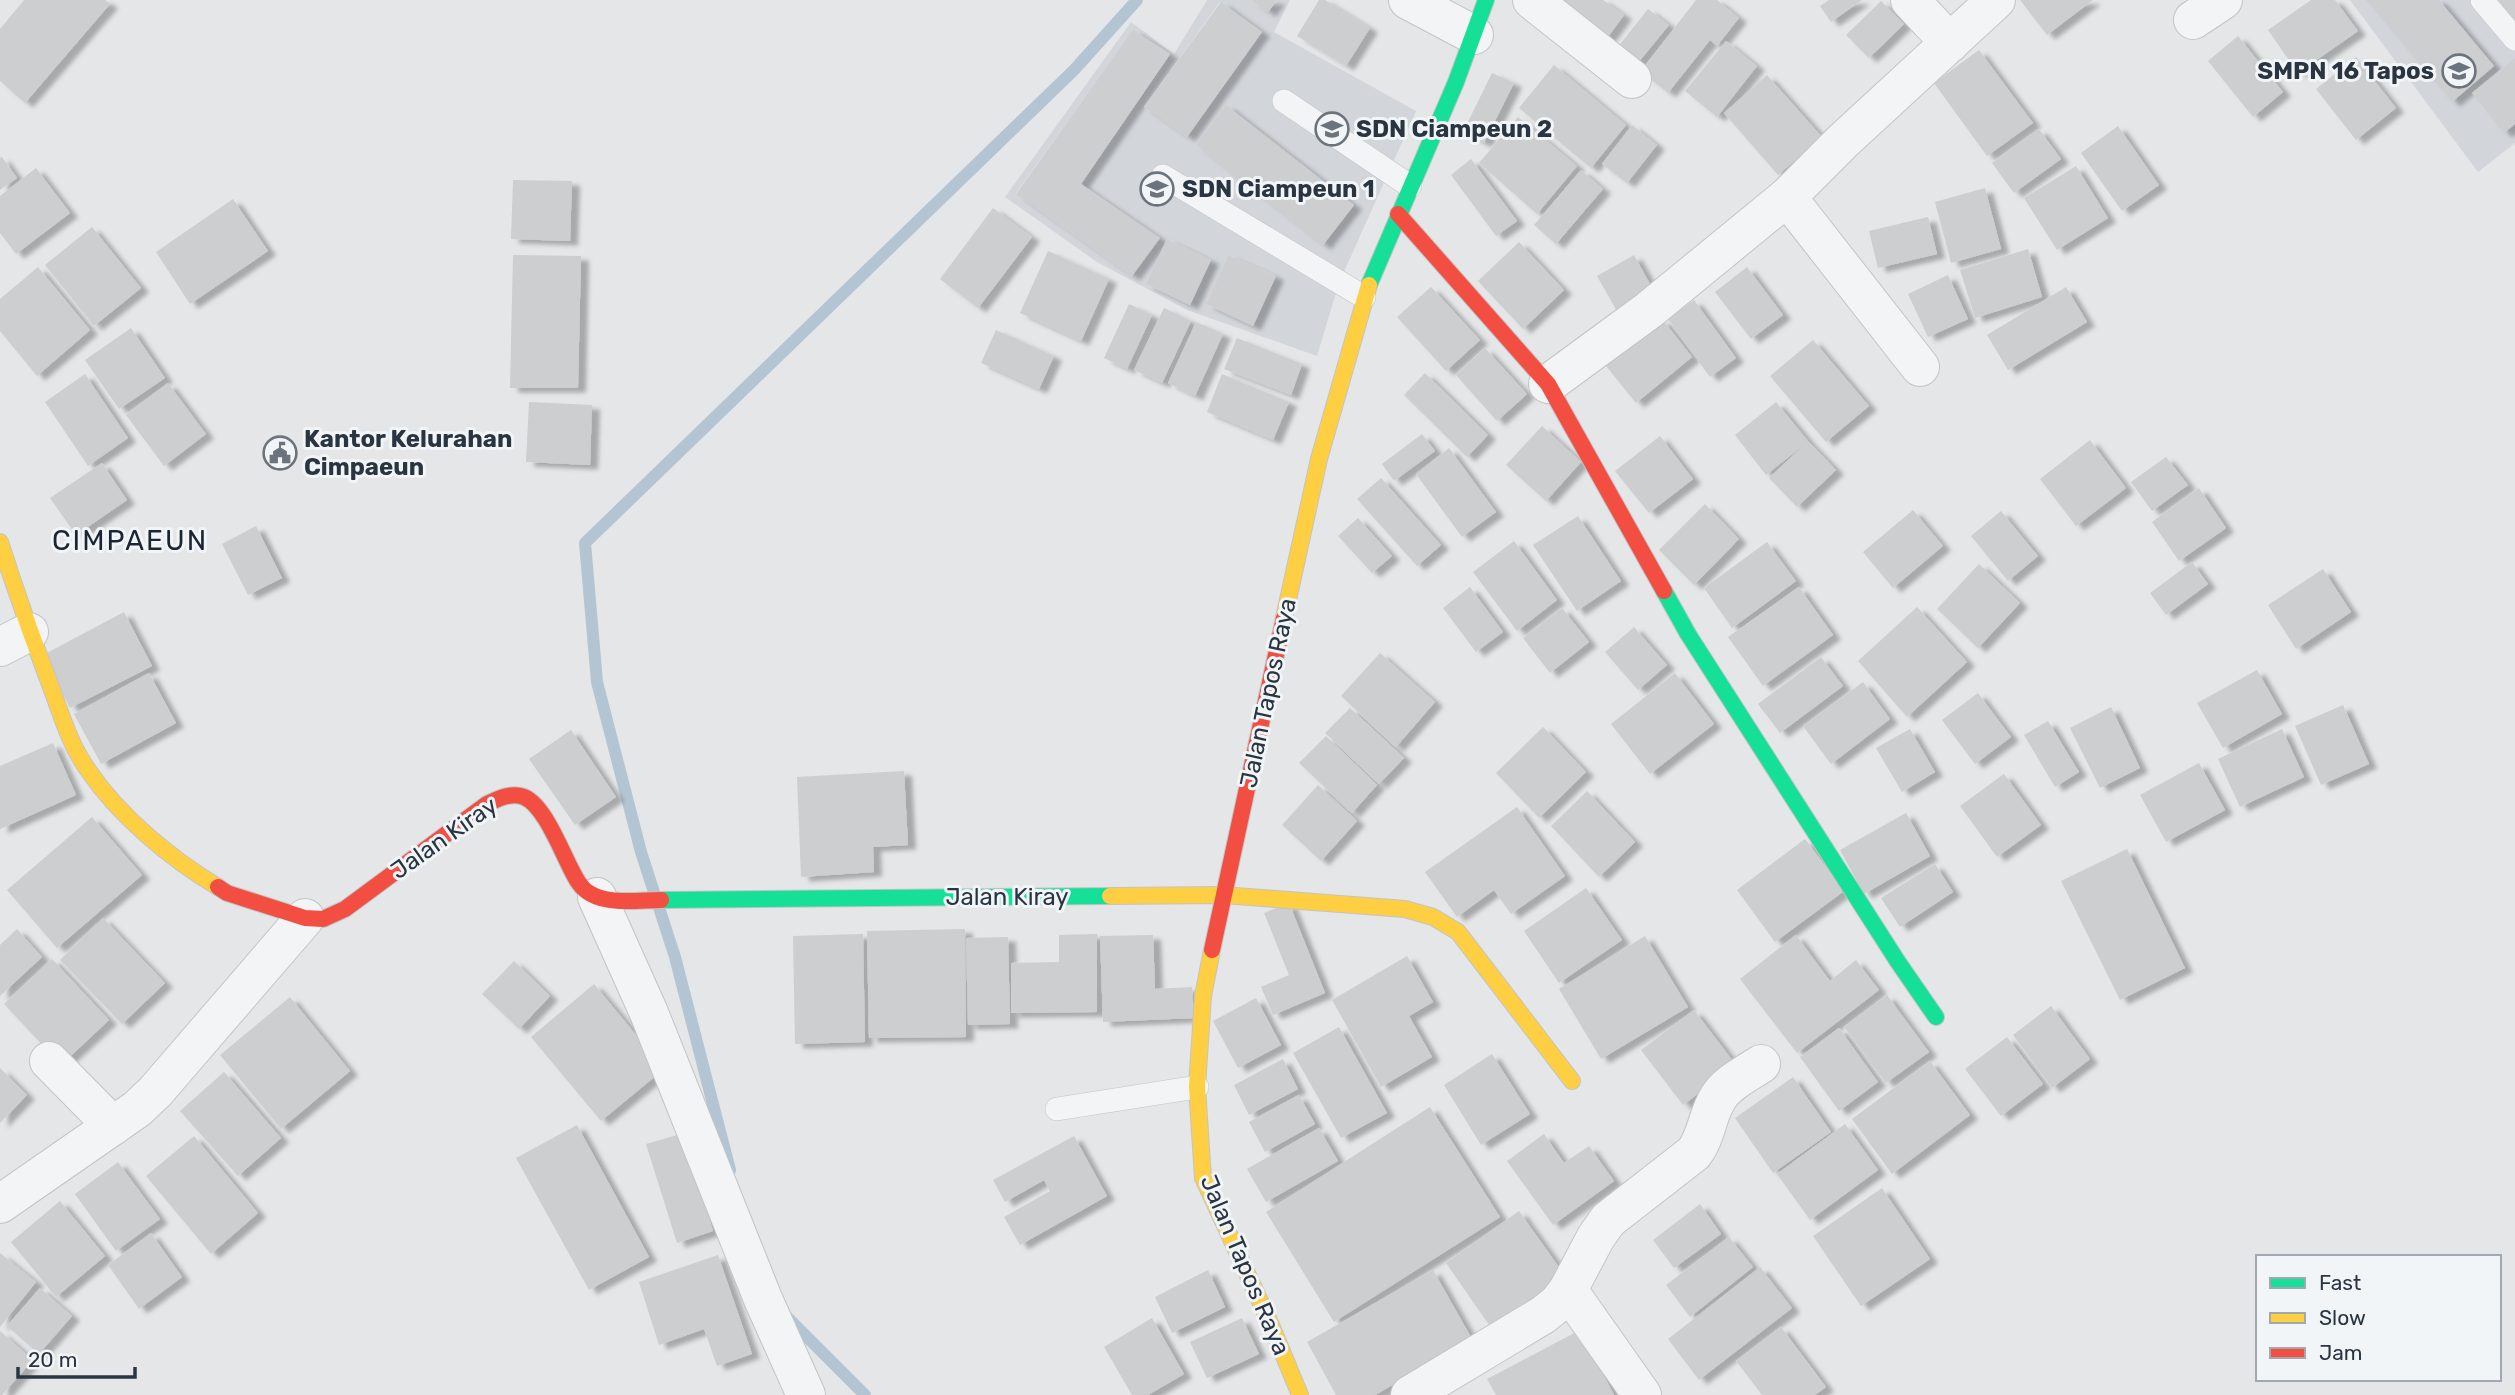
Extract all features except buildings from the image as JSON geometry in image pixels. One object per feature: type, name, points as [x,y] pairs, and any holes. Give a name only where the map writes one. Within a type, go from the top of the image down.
[{"type":"street","points":[[1408,0],[1480,18]]},
{"type":"street","points":[[1532,0],[1632,79]]},
{"type":"street","points":[[1910,0],[1950,43]]},
{"type":"street","points":[[1549,384],[1650,310],[1787,197],[1843,141],[1996,0]]},
{"type":"street","name":"Jalan Tapos Raya","points":[[1300,1395],[1203,1178],[1197,1087],[1203,996],[1319,459],[1364,298],[1480,18]]},
{"type":"street","points":[[1787,197],[1920,367]]},
{"type":"street","points":[[1398,214],[1549,384],[1688,634],[1936,1017]]},
{"type":"street","name":"Jalan Kiray","points":[[0,542],[14,639],[88,771],[124,813],[187,869],[227,893],[305,918],[323,919],[345,909],[487,804],[505,796],[524,797],[542,813],[578,883],[588,893],[608,899],[1223,895],[1405,909],[1430,914],[1447,923],[1482,962],[1572,1081]]},
{"type":"street","points":[[608,899],[649,1013],[764,1299],[806,1395]]},
{"type":"street","points":[[0,1204],[113,1126],[155,1092],[305,918]]},
{"type":"street","points":[[49,1061],[113,1126]]},
{"type":"street","points":[[1410,1395],[1543,1315],[1558,1303],[1608,1220],[1694,1153],[1703,1141],[1716,1100],[1725,1088],[1761,1064]]},
{"type":"street","points":[[1568,1290],[1642,1395]]},
{"type":"lane","points":[[2482,0],[2515,39]]},
{"type":"lane","points":[[1284,100],[1410,186]]},
{"type":"lane","points":[[1163,176],[1364,298]]},
{"type":"lane","points":[[1057,1109],[1197,1087]]},
{"type":"shaded area","points":[[1207,0],[1251,0],[1268,12],[1277,0],[1290,0],[1274,32],[1416,111],[1339,283],[1317,356],[1187,310],[1097,262],[1005,197],[1131,22],[1174,54]],"holes":[[[1220,2],[1262,32],[1187,137],[1145,106]],[[1133,31],[1170,55],[1081,184],[1159,238],[1132,276],[1016,193]],[[1226,106],[1353,206],[1324,244],[1196,145]],[[1167,239],[1211,260],[1190,305],[1146,284]],[[1228,255],[1275,275],[1253,326],[1206,304]]]},
{"type":"shaded area","name":"SMPN 16 Tapos","points":[[2350,0],[2515,0],[2515,143],[2478,172]]},
{"type":"waterway","points":[[730,1170],[675,957],[641,852],[597,682],[585,543],[1074,70],[1137,0]]},
{"type":"waterway","points":[[785,1315],[865,1395]]},
{"type":"traffic: fast","points":[[1369,285],[1456,82],[1486,0]]},
{"type":"traffic: fast","points":[[1664,591],[1688,634],[1936,1017]]},
{"type":"traffic: fast","points":[[661,900],[1110,896]]},
{"type":"traffic: slow","points":[[1284,618],[1319,459],[1369,285]]},
{"type":"traffic: slow","points":[[0,542],[62,717],[82,762],[130,820],[182,863],[218,887]]},
{"type":"traffic: slow","points":[[1110,896],[1223,895],[1405,909],[1433,917],[1458,932],[1572,1081]]},
{"type":"traffic: slow","points":[[1212,950],[1203,996],[1197,1087],[1203,1178],[1300,1395]]},
{"type":"traffic: jam","points":[[1398,214],[1548,384],[1664,591]]},
{"type":"traffic: jam","points":[[1212,950],[1284,618]]},
{"type":"traffic: jam","points":[[218,887],[227,893],[305,918],[323,919],[345,909],[487,804],[514,795],[524,797],[538,809],[577,880],[587,892],[616,901],[661,900]]},
{"type":"place","name":"SMPN 16 Tapos","points":[[2459,71]]},
{"type":"place","name":"SDN Ciampeun 2","points":[[1332,129]]},
{"type":"place","name":"SDN Ciampeun 1","points":[[1157,189]]},
{"type":"place","name":"Kantor Kelurahan Cimpaeun","points":[[280,453]]},
{"type":"district","name":"CIMPAEUN","points":[[130,540]]}]
